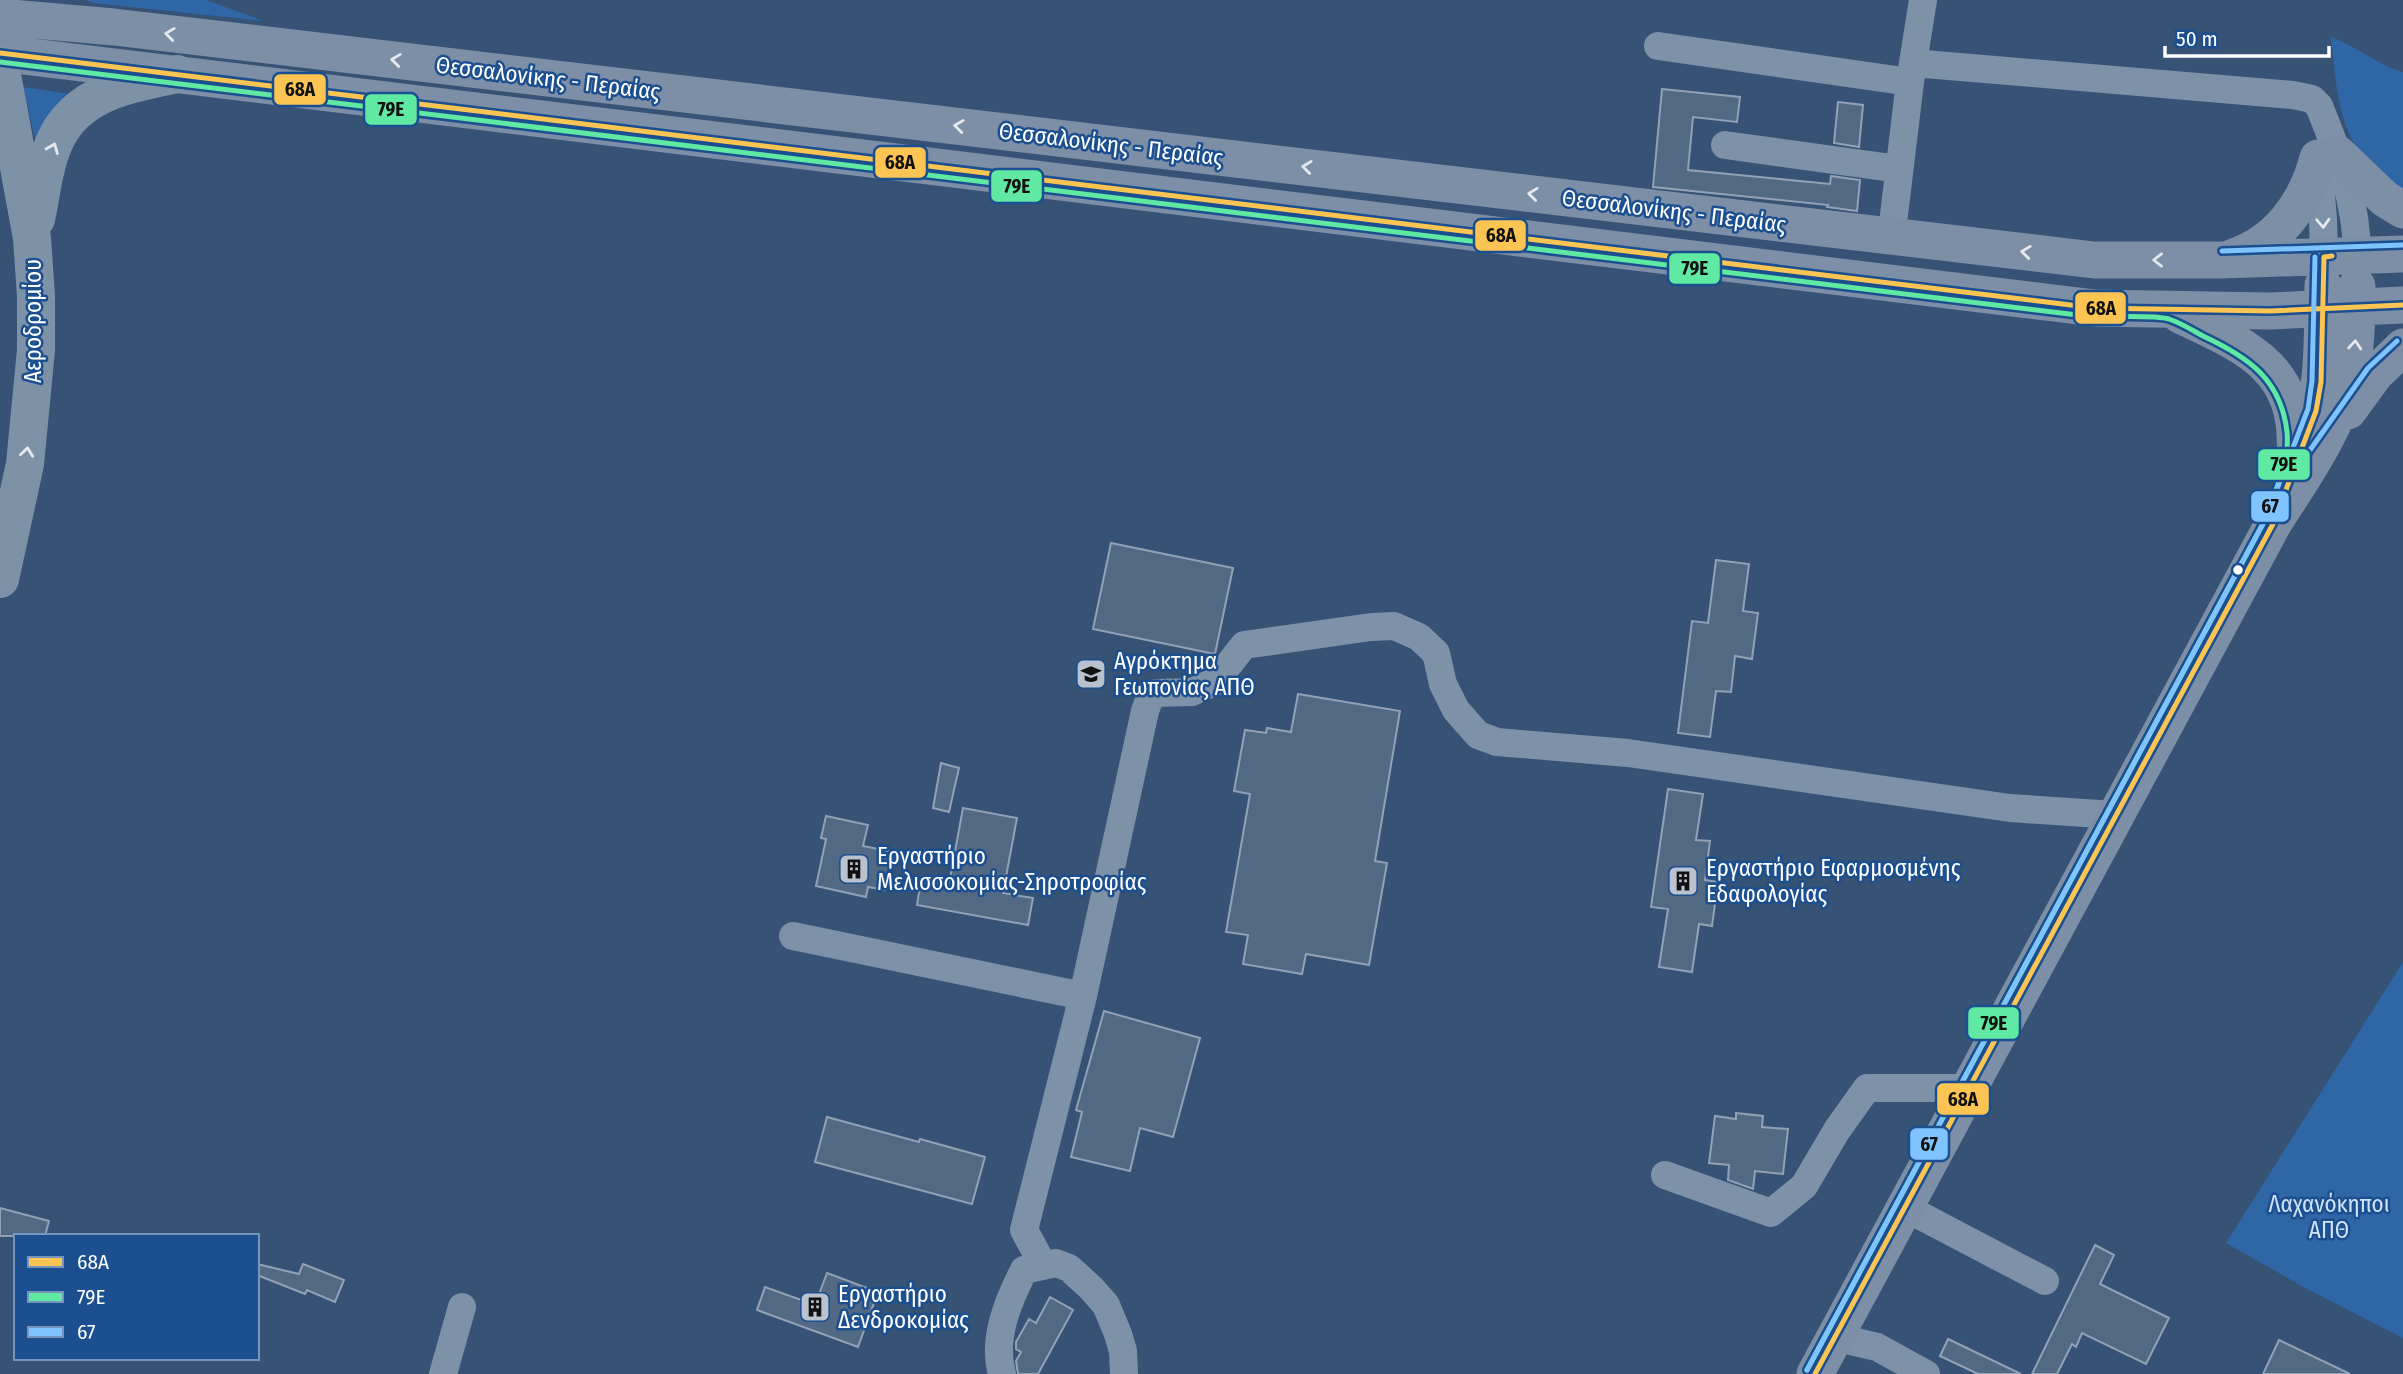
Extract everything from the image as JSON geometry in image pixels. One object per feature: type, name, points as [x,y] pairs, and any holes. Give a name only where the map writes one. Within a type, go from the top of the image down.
[{"type":"highway","name":"Αεροδρομίου","points":[[0,64],[32,238],[36,351],[25,464],[0,579]]},
{"type":"highway","points":[[32,238],[51,149],[63,127],[81,107],[107,91],[177,74]]},
{"type":"main road","points":[[50,0],[114,27]]},
{"type":"main road","name":"Θεσσαλονίκης - Περαίας","points":[[0,17],[114,27],[2094,260],[2222,260],[2403,254]]},
{"type":"main road","name":"Θεσσαλονίκης - Περαίας","points":[[0,53],[2095,308],[2340,309],[2403,305]]},
{"type":"main road","points":[[2222,260],[2240,255],[2258,245],[2290,218],[2328,156],[2403,210]]},
{"type":"main road","points":[[1815,1374],[2273,524],[2305,459],[2333,424],[2353,366],[2340,309],[2341,256]]},
{"type":"main road","points":[[2170,310],[2245,348],[2265,363],[2289,401],[2305,459]]},
{"type":"main road","points":[[2305,459],[2375,374],[2403,347]]},
{"type":"street","points":[[1894,215],[1911,72],[1923,0]]},
{"type":"street","points":[[1658,46],[1911,72],[2293,95],[2312,99],[2319,106],[2328,156],[2354,209],[2341,256]]},
{"type":"street","points":[[1725,145],[1899,169]]},
{"type":"street","points":[[1043,1265],[1024,1230],[1083,996],[1149,700],[1156,692],[1192,692],[1216,681],[1244,645],[1394,626],[1419,637],[1436,653],[1443,684],[1456,710],[1478,735],[1497,742],[1628,753],[2010,808],[2115,815]]},
{"type":"street","points":[[793,936],[1083,996]]},
{"type":"street","points":[[1665,1175],[1771,1213],[1804,1186],[1837,1130],[1867,1088],[1968,1088]]},
{"type":"street","points":[[1904,1207],[2045,1281]]},
{"type":"street","points":[[1002,1374],[999,1351],[1008,1303],[1024,1270],[1056,1263],[1069,1268],[1106,1305],[1121,1342],[1124,1374]]},
{"type":"street","points":[[443,1374],[462,1307]]},
{"type":"street","points":[[1834,1337],[1877,1347],[1926,1374]]},
{"type":"green space","points":[[86,0],[206,0],[264,21],[93,3]]},
{"type":"green space","points":[[2331,37],[2403,72],[2403,189],[2382,176],[2354,143],[2340,105]]},
{"type":"green space","points":[[23,87],[84,96],[38,152]]},
{"type":"green space","name":"Λαχανόκηποι ΑΠΘ","points":[[2403,962],[2403,1338],[2309,1290],[2226,1243]]},
{"type":"building","points":[[1662,89],[1740,97],[1737,122],[1693,117],[1688,170],[1830,184],[1831,176],[1860,180],[1857,211],[1827,207],[1828,205],[1653,187]]},
{"type":"building","points":[[1838,102],[1863,105],[1859,147],[1834,143]]},
{"type":"building","points":[[1111,543],[1233,568],[1215,654],[1093,629]]},
{"type":"building","points":[[1716,560],[1749,564],[1743,611],[1758,613],[1752,659],[1735,656],[1731,692],[1716,691],[1710,737],[1678,733],[1692,621],[1708,623]]},
{"type":"building","points":[[1298,694],[1400,711],[1375,861],[1387,863],[1369,965],[1306,954],[1302,974],[1243,964],[1248,935],[1226,932],[1250,794],[1234,791],[1245,730],[1266,733],[1267,728],[1291,732]]},
{"type":"building","points":[[941,763],[959,768],[949,812],[933,808]]},
{"type":"building","name":"Εργαστήριο Εφαρμοσμένης Εδαφολογίας","points":[[1668,789],[1703,794],[1696,840],[1710,841],[1705,880],[1718,882],[1712,926],[1699,924],[1692,972],[1659,967],[1668,909],[1651,907]]},
{"type":"building","points":[[963,808],[1017,818],[1003,893],[1033,898],[1028,925],[917,905],[921,879],[949,884]]},
{"type":"building","name":"Εργαστήριο Μελισσοκομίας-Σηροτροφίας","points":[[826,816],[868,825],[863,846],[893,852],[885,890],[868,887],[866,897],[816,886],[826,839],[821,838]]},
{"type":"building","points":[[1104,1011],[1200,1038],[1173,1137],[1140,1128],[1130,1171],[1071,1157],[1082,1112],[1076,1110]]},
{"type":"building","points":[[1736,1113],[1763,1116],[1762,1127],[1788,1129],[1783,1174],[1755,1171],[1753,1189],[1728,1180],[1729,1165],[1709,1163],[1715,1116],[1736,1119]]},
{"type":"building","points":[[827,1117],[985,1157],[972,1204],[815,1162]]},
{"type":"building","points":[[0,1208],[49,1221],[46,1234],[0,1236]]},
{"type":"building","points":[[2095,1245],[2114,1255],[2100,1284],[2169,1318],[2146,1364],[2082,1333],[2076,1347],[2072,1344],[2057,1374],[2032,1374]]},
{"type":"building","points":[[259,1264],[299,1274],[303,1264],[344,1280],[335,1302],[307,1290],[305,1294],[259,1276]]},
{"type":"building","name":"Εργαστήριο Δενδροκομίας","points":[[827,1273],[878,1292],[858,1347],[757,1310],[765,1287],[815,1305]]},
{"type":"building","points":[[1050,1297],[1073,1310],[1038,1374],[1018,1374],[1016,1361],[1021,1352],[1016,1349],[1016,1342],[1029,1319],[1036,1323]]},
{"type":"building","points":[[1948,1339],[2021,1374],[1978,1374],[1940,1356]]},
{"type":"building","points":[[2279,1340],[2350,1374],[2263,1374]]},
{"type":"transit line","name":"68Α","points":[[0,53],[2095,308],[2270,311],[2403,305]]},
{"type":"transit line","name":"79Ε","points":[[0,62],[2094,317],[2162,318],[2182,325],[2248,362],[2260,372],[2278,398],[2287,432],[2284,466],[2265,520],[1807,1370]]},
{"type":"transit line","name":"67","points":[[2222,251],[2403,245]]},
{"type":"transit line","name":"68Α","points":[[1815,1374],[2273,524],[2316,411],[2321,382],[2324,257],[2332,256]]},
{"type":"transit line","name":"67","points":[[1807,1370],[2265,520],[2308,409],[2312,381],[2315,257]]},
{"type":"transit line","name":"67","points":[[2303,460],[2368,368],[2397,341]]},
{"type":"place","name":"Αγρόκτημα Γεωπονίας ΑΠΘ","points":[[1091,674]]},
{"type":"place","name":"Εργαστήριο Μελισσοκομίας-Σηροτροφίας","points":[[854,869]]},
{"type":"place","name":"Εργαστήριο Εφαρμοσμένης Εδαφολογίας","points":[[1683,881]]},
{"type":"place","name":"Εργαστήριο Δενδροκομίας","points":[[815,1307]]}]
